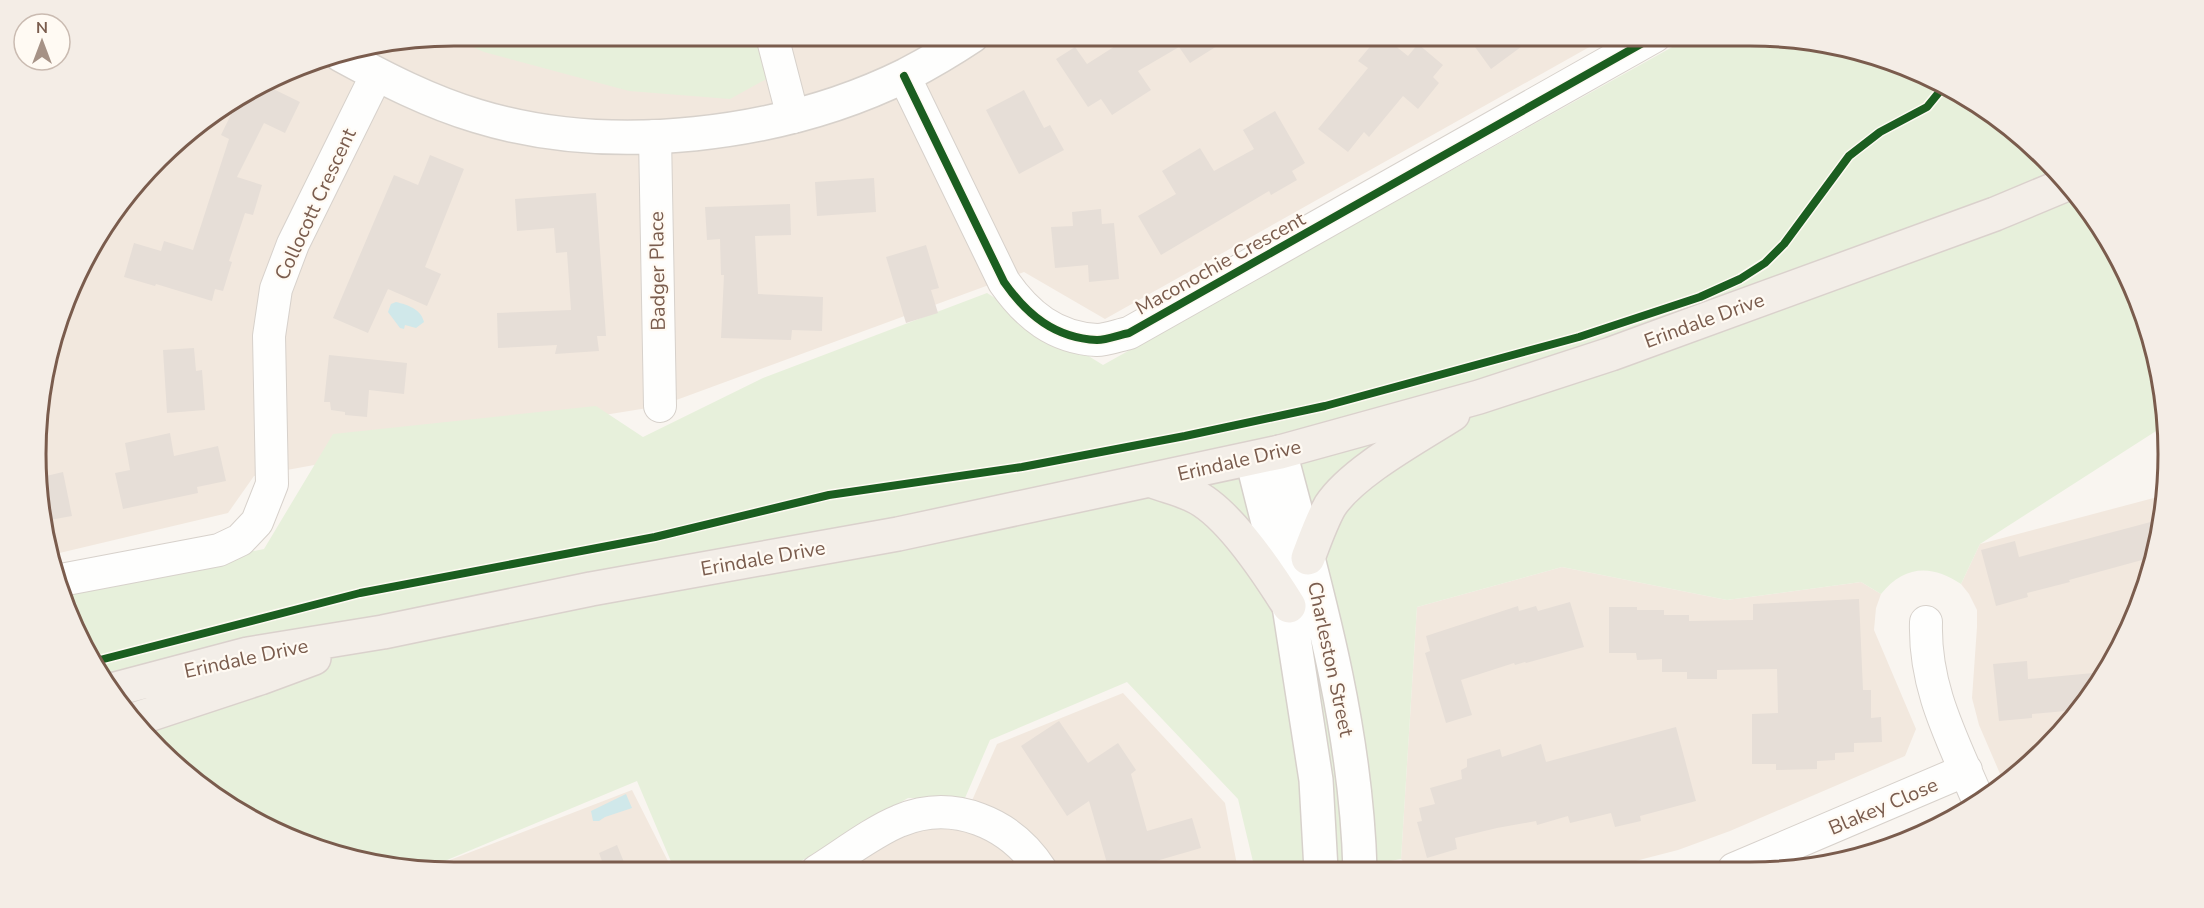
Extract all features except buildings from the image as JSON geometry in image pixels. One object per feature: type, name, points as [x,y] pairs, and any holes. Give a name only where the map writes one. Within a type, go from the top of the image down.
[{"type":"main road","name":"Erindale Drive","points":[[120,688],[248,654],[383,632],[591,589],[897,534],[1266,456],[1479,397],[1611,354],[1995,214],[2058,188]]},
{"type":"main road","points":[[1308,558],[1332,504],[1356,478],[1479,397]]},
{"type":"main road","points":[[1151,481],[1194,495],[1217,513],[1264,567],[1289,606]]},
{"type":"main road","name":"Erindale Drive","points":[[143,717],[260,678],[383,632]]},
{"type":"street","points":[[775,46],[793,117]]},
{"type":"street","points":[[350,60],[410,91],[489,119],[548,132],[619,137],[724,131],[793,117],[821,109],[904,76],[955,46]]},
{"type":"street","name":"Maconochie Crescent","points":[[904,76],[1004,282],[1014,297],[1039,321],[1067,335],[1098,340],[1129,333],[1637,46]]},
{"type":"street","name":"Collocott Crescent","points":[[66,579],[219,550],[240,540],[257,522],[272,484],[269,336],[276,289],[293,244],[377,74]]},
{"type":"street","name":"Badger Place","points":[[655,136],[660,406]]},
{"type":"street","name":"Charleston Street","points":[[1266,456],[1308,558],[1331,644],[1348,738],[1359,833],[1360,862]]},
{"type":"street","name":"Charleston Street","points":[[1266,456],[1316,780],[1321,862]]},
{"type":"street","points":[[1926,622],[1927,656],[1936,700],[1975,793]]},
{"type":"street","name":"Blakey Close","points":[[1748,862],[1966,770]]},
{"type":"street","points":[[832,862],[896,822],[914,815],[950,811],[985,820],[1002,829],[1036,862]]},
{"type":"shaded area","points":[[454,46],[1591,46],[1105,319],[1024,272],[660,406],[462,438],[254,476],[228,513],[59,553],[50,507],[46,454],[54,375],[68,323],[89,274],[115,228],[148,185],[185,148],[228,115],[274,89],[323,68],[375,54]]},
{"type":"shaded area","points":[[2155,498],[2150,533],[2136,585],[2103,658],[2056,723],[2001,775],[1979,725],[1972,698],[1977,610],[1961,584],[1980,544]]},
{"type":"shaded area","points":[[1562,567],[1727,600],[1861,582],[1881,594],[1876,608],[1874,630],[1916,729],[1905,756],[1730,831],[1678,850],[1632,862],[1404,862],[1401,859],[1417,607]]},
{"type":"shaded area","points":[[1123,693],[1225,803],[1236,862],[851,862],[902,829],[963,821],[997,744]]},
{"type":"shaded area","points":[[632,790],[668,862],[454,862],[445,862]]},
{"type":"green space","points":[[470,46],[775,46],[781,71],[730,99],[629,91],[484,52]]},
{"type":"green space","points":[[1674,46],[1777,47],[1855,60],[1906,78],[1954,101],[1976,115],[2019,148],[2038,166],[2056,185],[2089,228],[2103,250],[2126,298],[2144,349],[2157,430],[1980,544],[1961,584],[1940,573],[1919,571],[1899,577],[1881,594],[1861,582],[1727,600],[1562,567],[1417,607],[1401,859],[1384,862],[1253,862],[1238,799],[1127,682],[990,740],[965,798],[908,798],[799,862],[671,862],[637,781],[443,862],[375,854],[323,840],[274,819],[228,793],[185,760],[148,723],[115,680],[89,634],[69,587],[264,549],[333,434],[596,406],[643,437],[763,378],[987,293],[1103,365]]},
{"type":"water","points":[[396,302],[417,311],[424,322],[416,328],[405,325],[404,329],[400,328],[388,312],[391,304]]},
{"type":"water","points":[[626,794],[632,808],[599,821],[593,821],[591,811]]},
{"type":"cycle path","points":[[904,76],[1004,282],[1022,305],[1043,323],[1068,335],[1097,340],[1129,333],[1637,46]]},
{"type":"cycle path","points":[[102,659],[360,593],[655,537],[829,495],[1022,467],[1325,406],[1579,337],[1700,297],[1740,279],[1765,263],[1784,244],[1849,156],[1880,132],[1927,107],[1938,93]]}]
